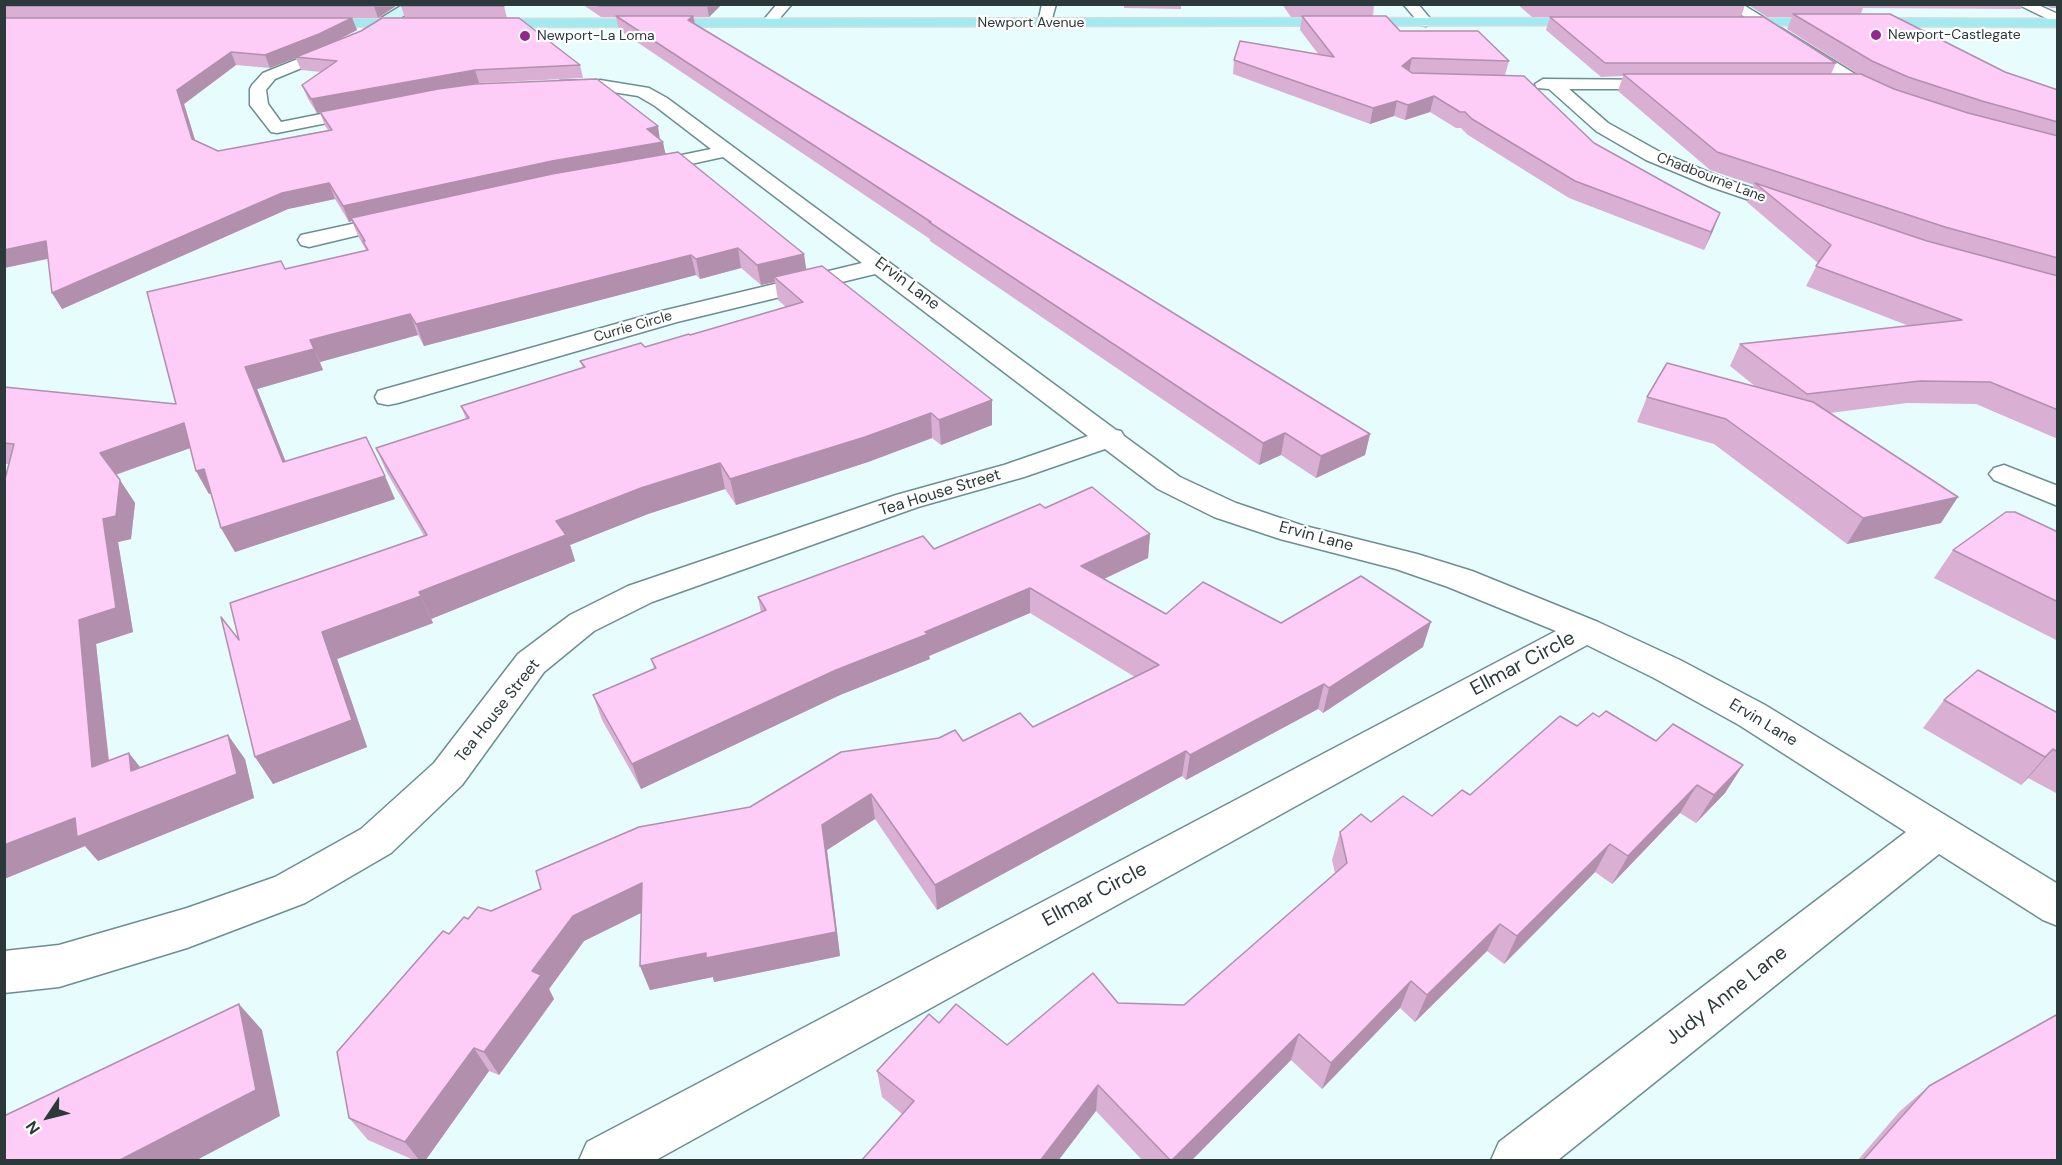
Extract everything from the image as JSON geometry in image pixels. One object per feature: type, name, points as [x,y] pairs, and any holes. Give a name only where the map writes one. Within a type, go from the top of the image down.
[{"type":"main road","points":[[383,23],[415,4]]},
{"type":"main road","points":[[1711,22],[2058,21]]},
{"type":"main road","name":"Newport Avenue","points":[[462,23],[1606,22]]},
{"type":"main road","points":[[291,23],[439,23]]},
{"type":"street","points":[[768,23],[785,4]]},
{"type":"street","points":[[1045,23],[1049,4]]},
{"type":"street","points":[[1410,4],[1426,22]]},
{"type":"street","points":[[1732,4],[1757,23],[1857,83],[1893,100]]},
{"type":"street","points":[[2024,4],[2058,21]]},
{"type":"street","points":[[383,23],[355,40],[269,76],[258,89],[259,105],[277,128],[387,105]]},
{"type":"street","points":[[1822,84],[1857,83]]},
{"type":"street","points":[[1529,84],[1682,84]]},
{"type":"street","name":"Chadbourne Lane","points":[[1553,84],[1602,127],[1653,156],[1718,183],[1806,213]]},
{"type":"street","name":"Ervin Lane","points":[[548,86],[600,85],[623,88],[644,92],[661,102],[1170,483],[1225,510],[1291,532],[1406,561],[1518,601],[1586,630],[1667,669],[1752,715],[2058,906]]},
{"type":"street","points":[[628,171],[727,151]]},
{"type":"street","points":[[309,240],[422,214]]},
{"type":"street","name":"Currie Circle","points":[[388,397],[671,316],[815,283],[881,265]]},
{"type":"street","name":"Tea House Street","points":[[4,972],[59,966],[187,928],[290,890],[376,841],[448,774],[531,663],[582,622],[640,594],[907,501],[1014,471],[1111,437]]},
{"type":"street","points":[[2004,474],[2058,497]]},
{"type":"street","name":"Ellmar Circle","points":[[605,1161],[1586,630]]},
{"type":"street","name":"Judy Anne Lane","points":[[1517,1161],[1938,831]]},
{"type":"building","points":[[4,4],[376,4],[374,6],[4,6]]},
{"type":"building","points":[[403,4],[502,4],[504,6],[401,6]]},
{"type":"building","points":[[597,4],[708,4],[707,6],[598,6]]},
{"type":"building","points":[[1374,4],[1375,5],[1293,5]]},
{"type":"building","points":[[1744,4],[1745,5],[1535,5]]},
{"type":"building","points":[[1864,4],[1865,5],[1772,5]]},
{"type":"building","points":[[1793,14],[1890,14],[2005,72],[2058,90],[2058,122],[1908,77],[1872,61]]},
{"type":"building","points":[[616,16],[693,16],[688,20],[1370,434],[1321,456],[1285,433],[1263,443]]},
{"type":"building","points":[[1302,16],[1386,16],[1400,31],[1478,31],[1509,61],[1412,58],[1402,66],[1412,73],[1524,76],[1594,143],[1720,213],[1711,232],[1575,181],[1472,119],[1465,112],[1460,112],[1434,96],[1408,105],[1397,101],[1373,108],[1234,60],[1240,41],[1334,57]]},
{"type":"building","points":[[1550,17],[1764,17],[1836,63],[1605,63]]},
{"type":"building","points":[[4,18],[352,18],[319,34],[265,55],[231,52],[177,90],[192,139],[218,151],[332,130],[320,112],[438,89],[475,84],[597,79],[658,126],[647,129],[663,142],[552,161],[343,206],[329,183],[282,193],[52,293],[46,241],[4,250]]},
{"type":"building","points":[[382,18],[519,18],[580,65],[475,70],[311,99],[302,85],[337,61],[296,57],[361,31]]},
{"type":"building","points":[[1623,74],[1861,74],[1894,89],[1968,113],[2058,136],[2058,258],[1945,227],[1717,152]]},
{"type":"building","points":[[678,152],[804,254],[757,265],[738,248],[696,259],[691,255],[416,324],[410,314],[310,340],[314,349],[245,367],[283,462],[366,437],[385,476],[221,528],[204,469],[196,471],[184,423],[100,453],[120,480],[116,516],[103,519],[116,608],[79,620],[92,767],[129,753],[131,771],[228,735],[237,774],[77,837],[75,818],[4,845],[4,483],[14,444],[4,443],[4,387],[176,404],[147,292],[281,261],[285,269],[368,250],[351,218],[552,174]]},
{"type":"building","points":[[1755,183],[1927,241],[2058,276],[2058,410],[1990,382],[1920,381],[1807,394],[1740,344],[1962,320],[1816,266],[1831,245]]},
{"type":"building","points":[[822,266],[992,400],[939,420],[931,413],[865,437],[730,479],[720,463],[641,488],[556,521],[566,535],[419,592],[421,596],[322,632],[352,720],[255,757],[221,617],[239,640],[230,603],[427,535],[376,448],[469,418],[461,406],[585,367],[580,361],[641,343],[645,347],[803,302],[774,277]]},
{"type":"building","points":[[1667,363],[1813,402],[1958,497],[1863,518],[1726,419],[1647,397]]},
{"type":"building","points":[[1092,487],[1150,534],[1081,566],[1166,614],[1203,582],[1281,623],[1361,576],[1431,622],[1329,688],[1324,684],[1190,755],[1186,751],[935,885],[871,794],[822,825],[836,932],[706,958],[706,953],[640,966],[642,883],[573,916],[532,971],[541,975],[484,1052],[474,1048],[405,1142],[349,1118],[337,1052],[443,931],[449,934],[464,917],[468,919],[478,907],[491,911],[541,889],[536,871],[639,827],[750,807],[841,752],[939,738],[955,730],[963,741],[1020,713],[1033,727],[1159,665],[1030,588],[925,632],[928,634],[836,670],[632,764],[593,695],[656,668],[651,659],[766,610],[758,597],[923,536],[934,549],[1040,504],[1045,508]]},
{"type":"building","points":[[2006,512],[2015,512],[2058,532],[2058,602],[1953,550]]},
{"type":"building","points":[[1978,670],[2058,713],[2058,752],[2053,749],[2045,757],[1944,700]]},
{"type":"building","points":[[1606,711],[1656,741],[1673,724],[1743,765],[1714,795],[1697,785],[1628,856],[1610,844],[1517,936],[1500,924],[1427,995],[1411,981],[1331,1063],[1299,1034],[1171,1161],[1098,1085],[1040,1161],[861,1161],[914,1101],[877,1071],[929,1014],[939,1023],[956,1004],[1007,1045],[1093,973],[1118,1003],[1184,1005],[1347,863],[1340,832],[1361,814],[1371,822],[1403,796],[1432,816],[1462,790],[1470,795],[1560,716],[1577,726],[1593,713],[1599,717]]},
{"type":"building","points":[[239,1004],[256,1090],[118,1161],[4,1161],[4,1116]]},
{"type":"building","points":[[2058,1014],[2058,1161],[1862,1161],[1929,1086]]},
{"type":"place","name":"Newport-Castlegate","points":[[1876,35]]},
{"type":"place","name":"Newport-La Loma","points":[[525,36]]}]
